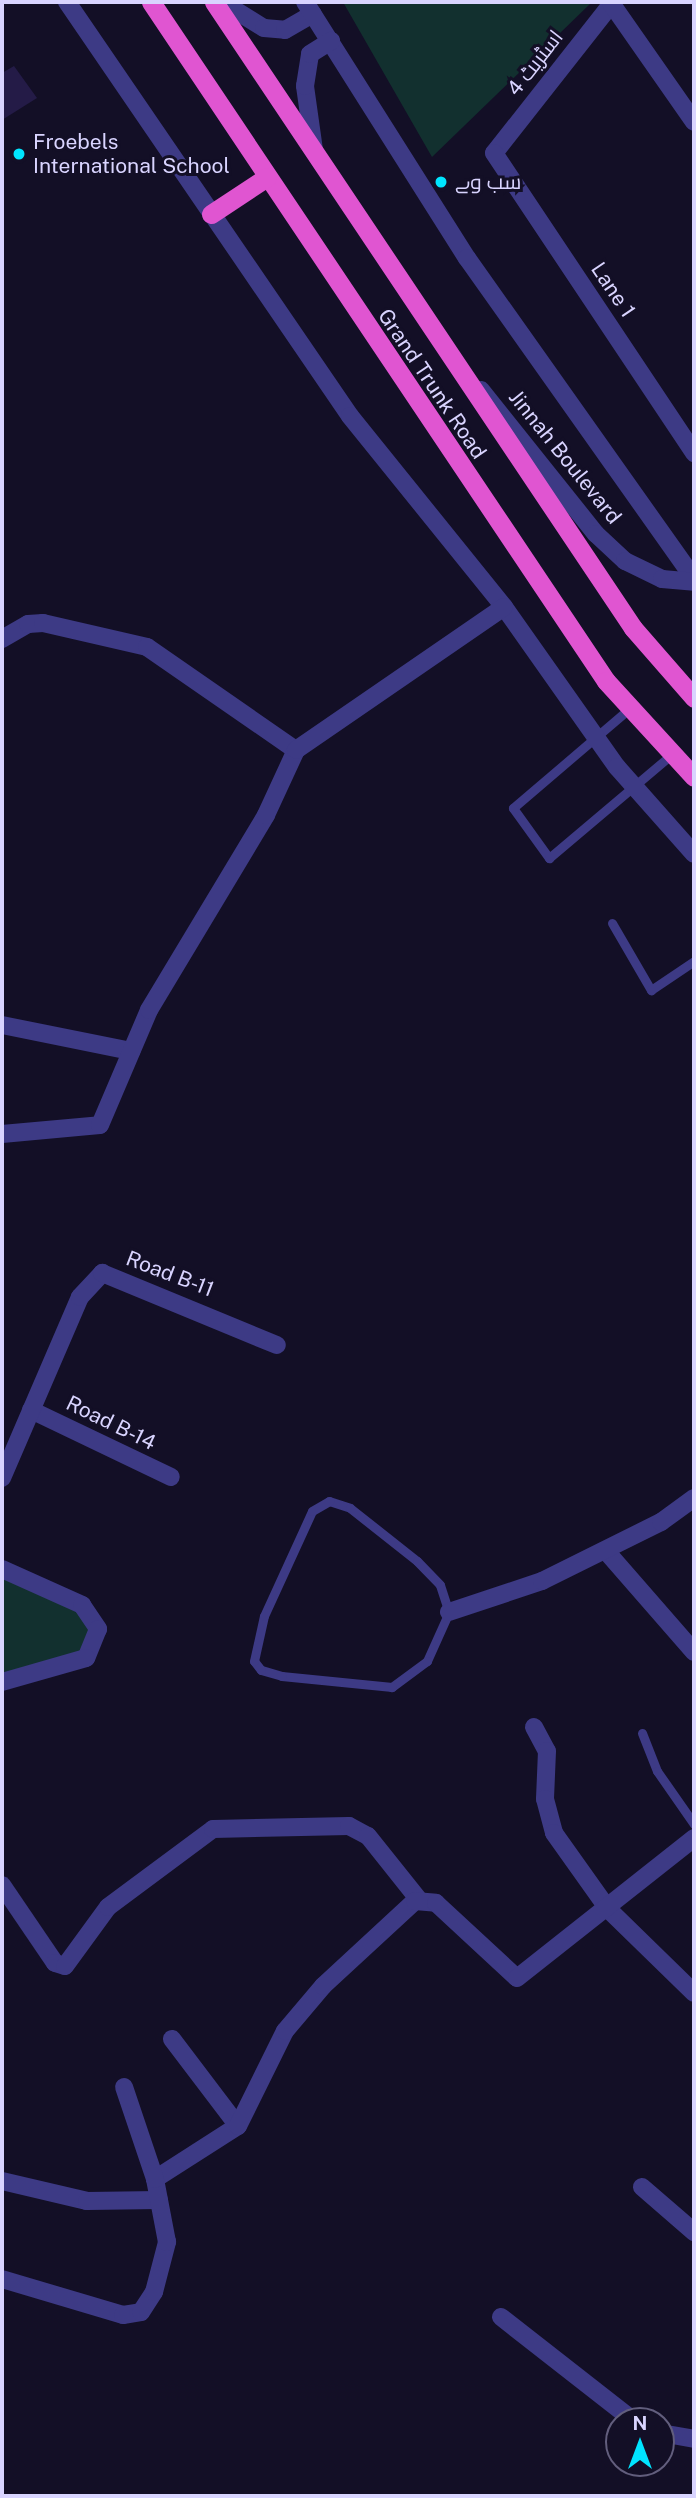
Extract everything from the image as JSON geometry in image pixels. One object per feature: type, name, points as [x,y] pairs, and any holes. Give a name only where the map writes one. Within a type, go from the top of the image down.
[{"type":"highway","name":"Grand Trunk Road","points":[[151,2],[606,681],[694,777]]},
{"type":"highway","name":"Grand Trunk Road","points":[[214,2],[315,158],[633,628],[694,698]]},
{"type":"highway","points":[[211,214],[267,177]]},
{"type":"street","points":[[67,2],[351,416],[504,607],[634,787],[694,854]]},
{"type":"street","points":[[222,2],[264,28],[285,30],[309,8],[467,258],[694,580]]},
{"type":"street","points":[[612,3],[694,122]]},
{"type":"street","name":"اسٹریٹ 4","points":[[494,153],[612,3]]},
{"type":"street","points":[[315,158],[305,86],[310,54],[331,41]]},
{"type":"street","name":"Lane 1","points":[[494,153],[694,453]]},
{"type":"street","name":"Jinnah Boulevard","points":[[450,357],[510,421],[596,534],[625,561],[662,579],[694,580]]},
{"type":"street","points":[[2,1134],[100,1125],[131,1051],[169,972],[266,815],[296,750],[504,607]]},
{"type":"street","points":[[2,639],[28,624],[43,624],[147,647],[296,750]]},
{"type":"street","points":[[2,1025],[131,1051]]},
{"type":"street","name":"Road B-11","points":[[2,1478],[80,1297],[102,1273],[277,1345]]},
{"type":"street","name":"Road B-14","points":[[31,1410],[171,1477]]},
{"type":"street","points":[[449,1612],[480,1606],[606,1551],[694,1498]]},
{"type":"street","points":[[606,1551],[694,1652]]},
{"type":"street","points":[[2,1569],[82,1605],[98,1629],[86,1658],[2,1682]]},
{"type":"street","points":[[534,1727],[547,1751],[545,1799],[554,1833],[608,1909],[694,1993]]},
{"type":"street","points":[[2,1885],[55,1963],[65,1966],[108,1907],[214,1829],[349,1826],[368,1836],[419,1900],[436,1903],[517,1978],[608,1909],[694,1838]]},
{"type":"street","points":[[155,2179],[238,2126],[285,2031],[323,1986],[419,1900]]},
{"type":"street","points":[[172,2039],[238,2126]]},
{"type":"street","points":[[2,2279],[122,2315],[141,2312],[154,2292],[167,2242],[155,2179],[124,2087]]},
{"type":"street","points":[[2,2181],[88,2202],[159,2200]]},
{"type":"street","points":[[642,2187],[694,2232]]},
{"type":"street","points":[[501,2317],[616,2407]]},
{"type":"street","points":[[675,2436],[694,2439]]},
{"type":"lane","points":[[630,708],[513,808],[550,858],[673,754]]},
{"type":"lane","points":[[612,923],[651,990],[694,961]]},
{"type":"lane","points":[[329,1501],[351,1508],[417,1561],[440,1585],[449,1612],[427,1661],[392,1687],[282,1676],[261,1670],[254,1661],[264,1616],[307,1523],[329,1501]]},
{"type":"lane","points":[[642,1733],[657,1771],[694,1824]]},
{"type":"green space","points":[[343,2],[592,2],[432,157]]},
{"type":"green space","points":[[2,1573],[92,1620],[85,1655],[2,1679]]},
{"type":"building","points":[[14,66],[37,98],[2,120],[2,73]]},
{"type":"place","name":"Froebels International School","points":[[19,154]]},
{"type":"place","name":"سب وے","points":[[441,182]]}]
